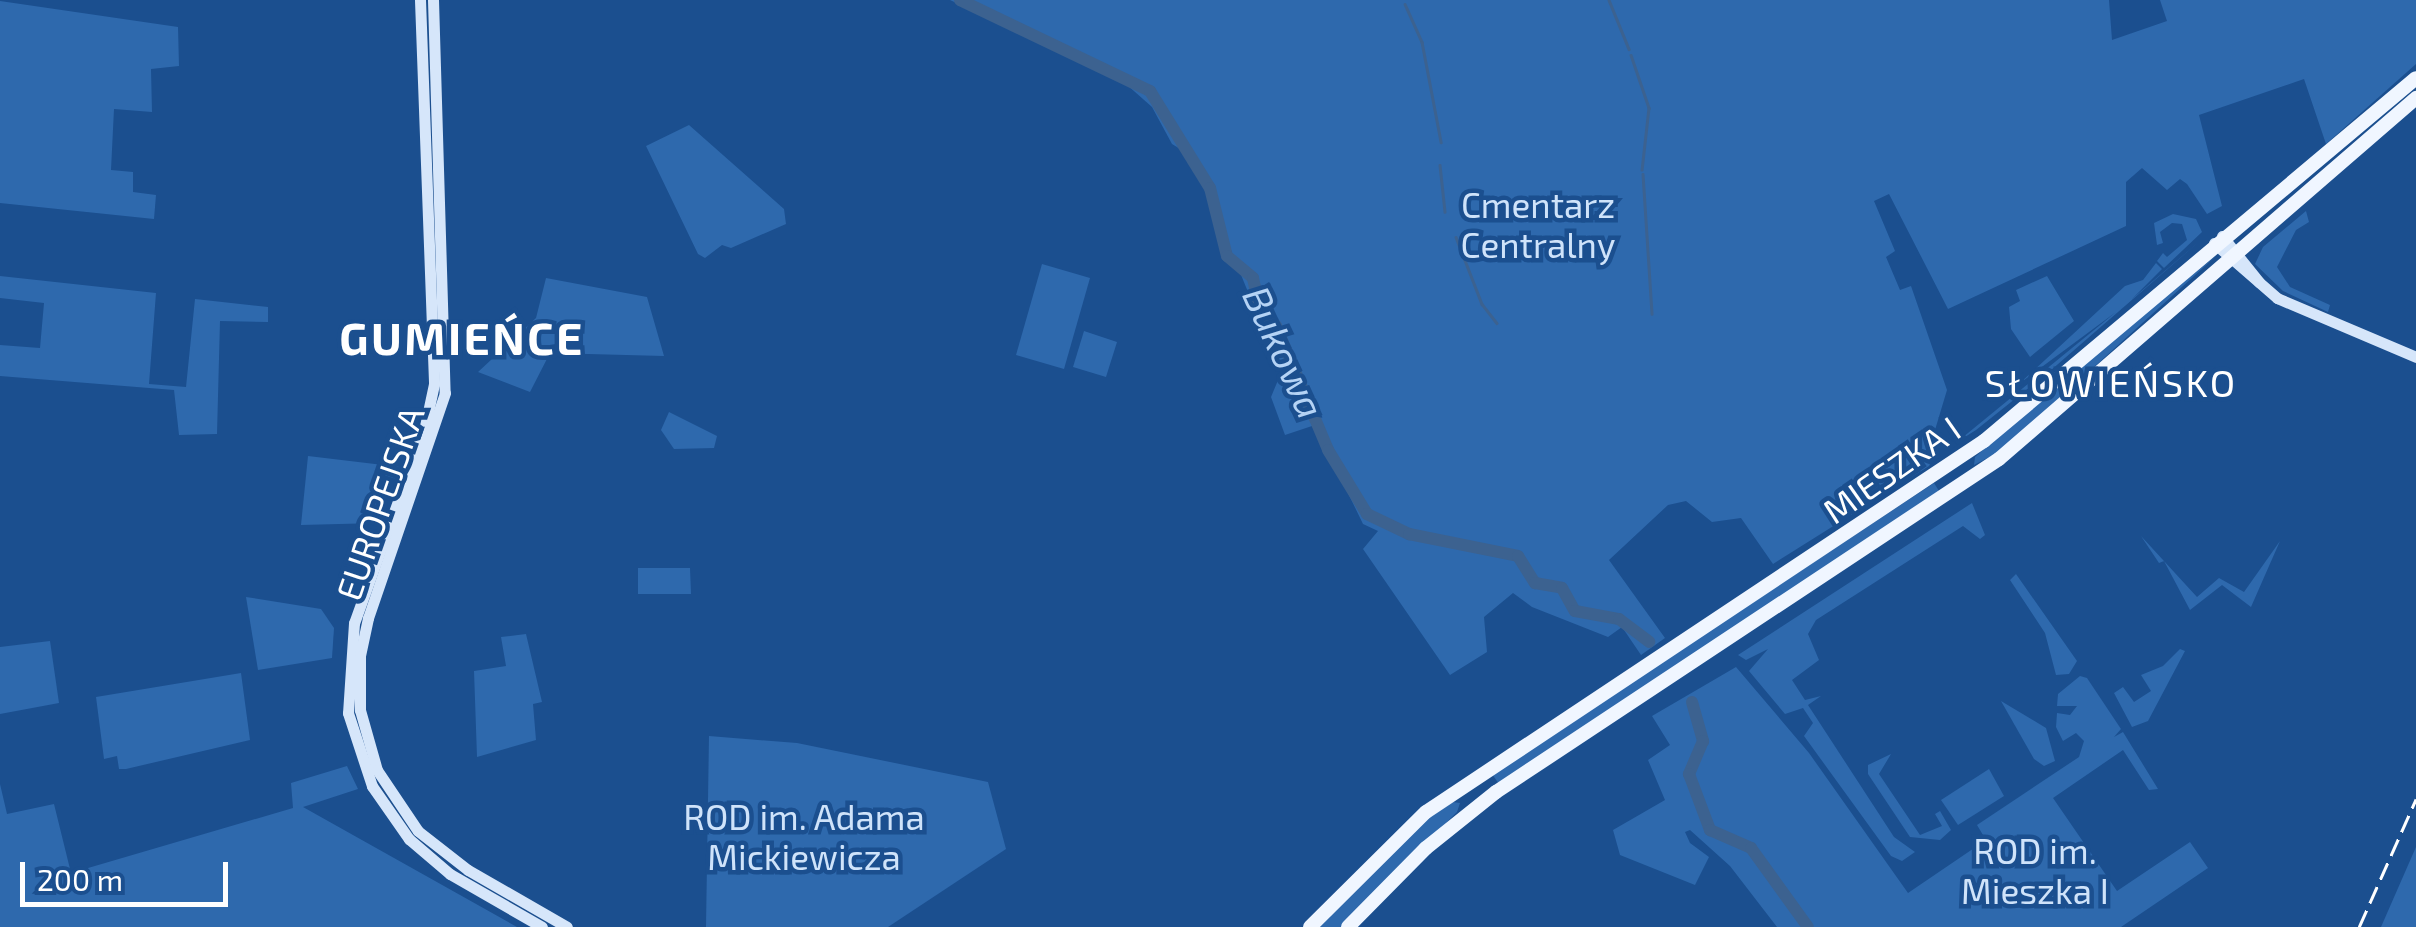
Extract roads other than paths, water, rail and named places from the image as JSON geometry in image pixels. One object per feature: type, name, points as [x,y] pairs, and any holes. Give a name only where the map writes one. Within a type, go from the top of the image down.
[{"type":"main road","name":"EUROPEJSKA","points":[[420,0],[434,384],[425,426],[354,623],[348,713],[372,786],[403,832],[441,868],[542,927]]},
{"type":"main road","name":"EUROPEJSKA","points":[[432,0],[446,384],[434,438],[366,626],[360,710],[377,770],[418,831],[468,870],[567,927]]},
{"type":"main road","name":"MIESZKA I","points":[[1310,927],[1394,838],[1461,788],[1934,478],[2416,78]]},
{"type":"main road","name":"MIESZKA I","points":[[1348,927],[1473,808],[1992,465],[2416,98]]},
{"type":"main road","points":[[2218,240],[2261,286],[2416,357]]},
{"type":"waterway","name":"Bukowa","points":[[960,0],[1150,91],[1210,188],[1227,256],[1253,278],[1259,307],[1276,326],[1328,450],[1367,514],[1409,534],[1518,556],[1535,583],[1562,588],[1575,611],[1619,619],[1649,642]]},
{"type":"waterway","points":[[1609,0],[1629,49]]},
{"type":"waterway","points":[[1405,4],[1422,42],[1441,142]]},
{"type":"waterway","points":[[1631,55],[1649,108],[1642,170]]},
{"type":"waterway","points":[[1440,165],[1445,212]]},
{"type":"waterway","points":[[1643,174],[1652,314]]},
{"type":"waterway","points":[[1456,237],[1482,304],[1497,323]]},
{"type":"waterway","name":"Bukowa","points":[[1692,702],[1703,741],[1689,774],[1710,830],[1751,848],[1808,927]]},
{"type":"railway","points":[[2359,927],[2416,799]]},
{"type":"district","name":"GUMIEŃCE","points":[[462,338]]},
{"type":"district","name":"SŁOWIEŃSKO","points":[[2111,383]]},
{"type":"park label","name":"Cmentarz Centralny","points":[[1538,224]]},
{"type":"park label","name":"ROD im. Adama Mickiewicza","points":[[804,836]]},
{"type":"park label","name":"ROD im. Mieszka I","points":[[2035,870]]}]
